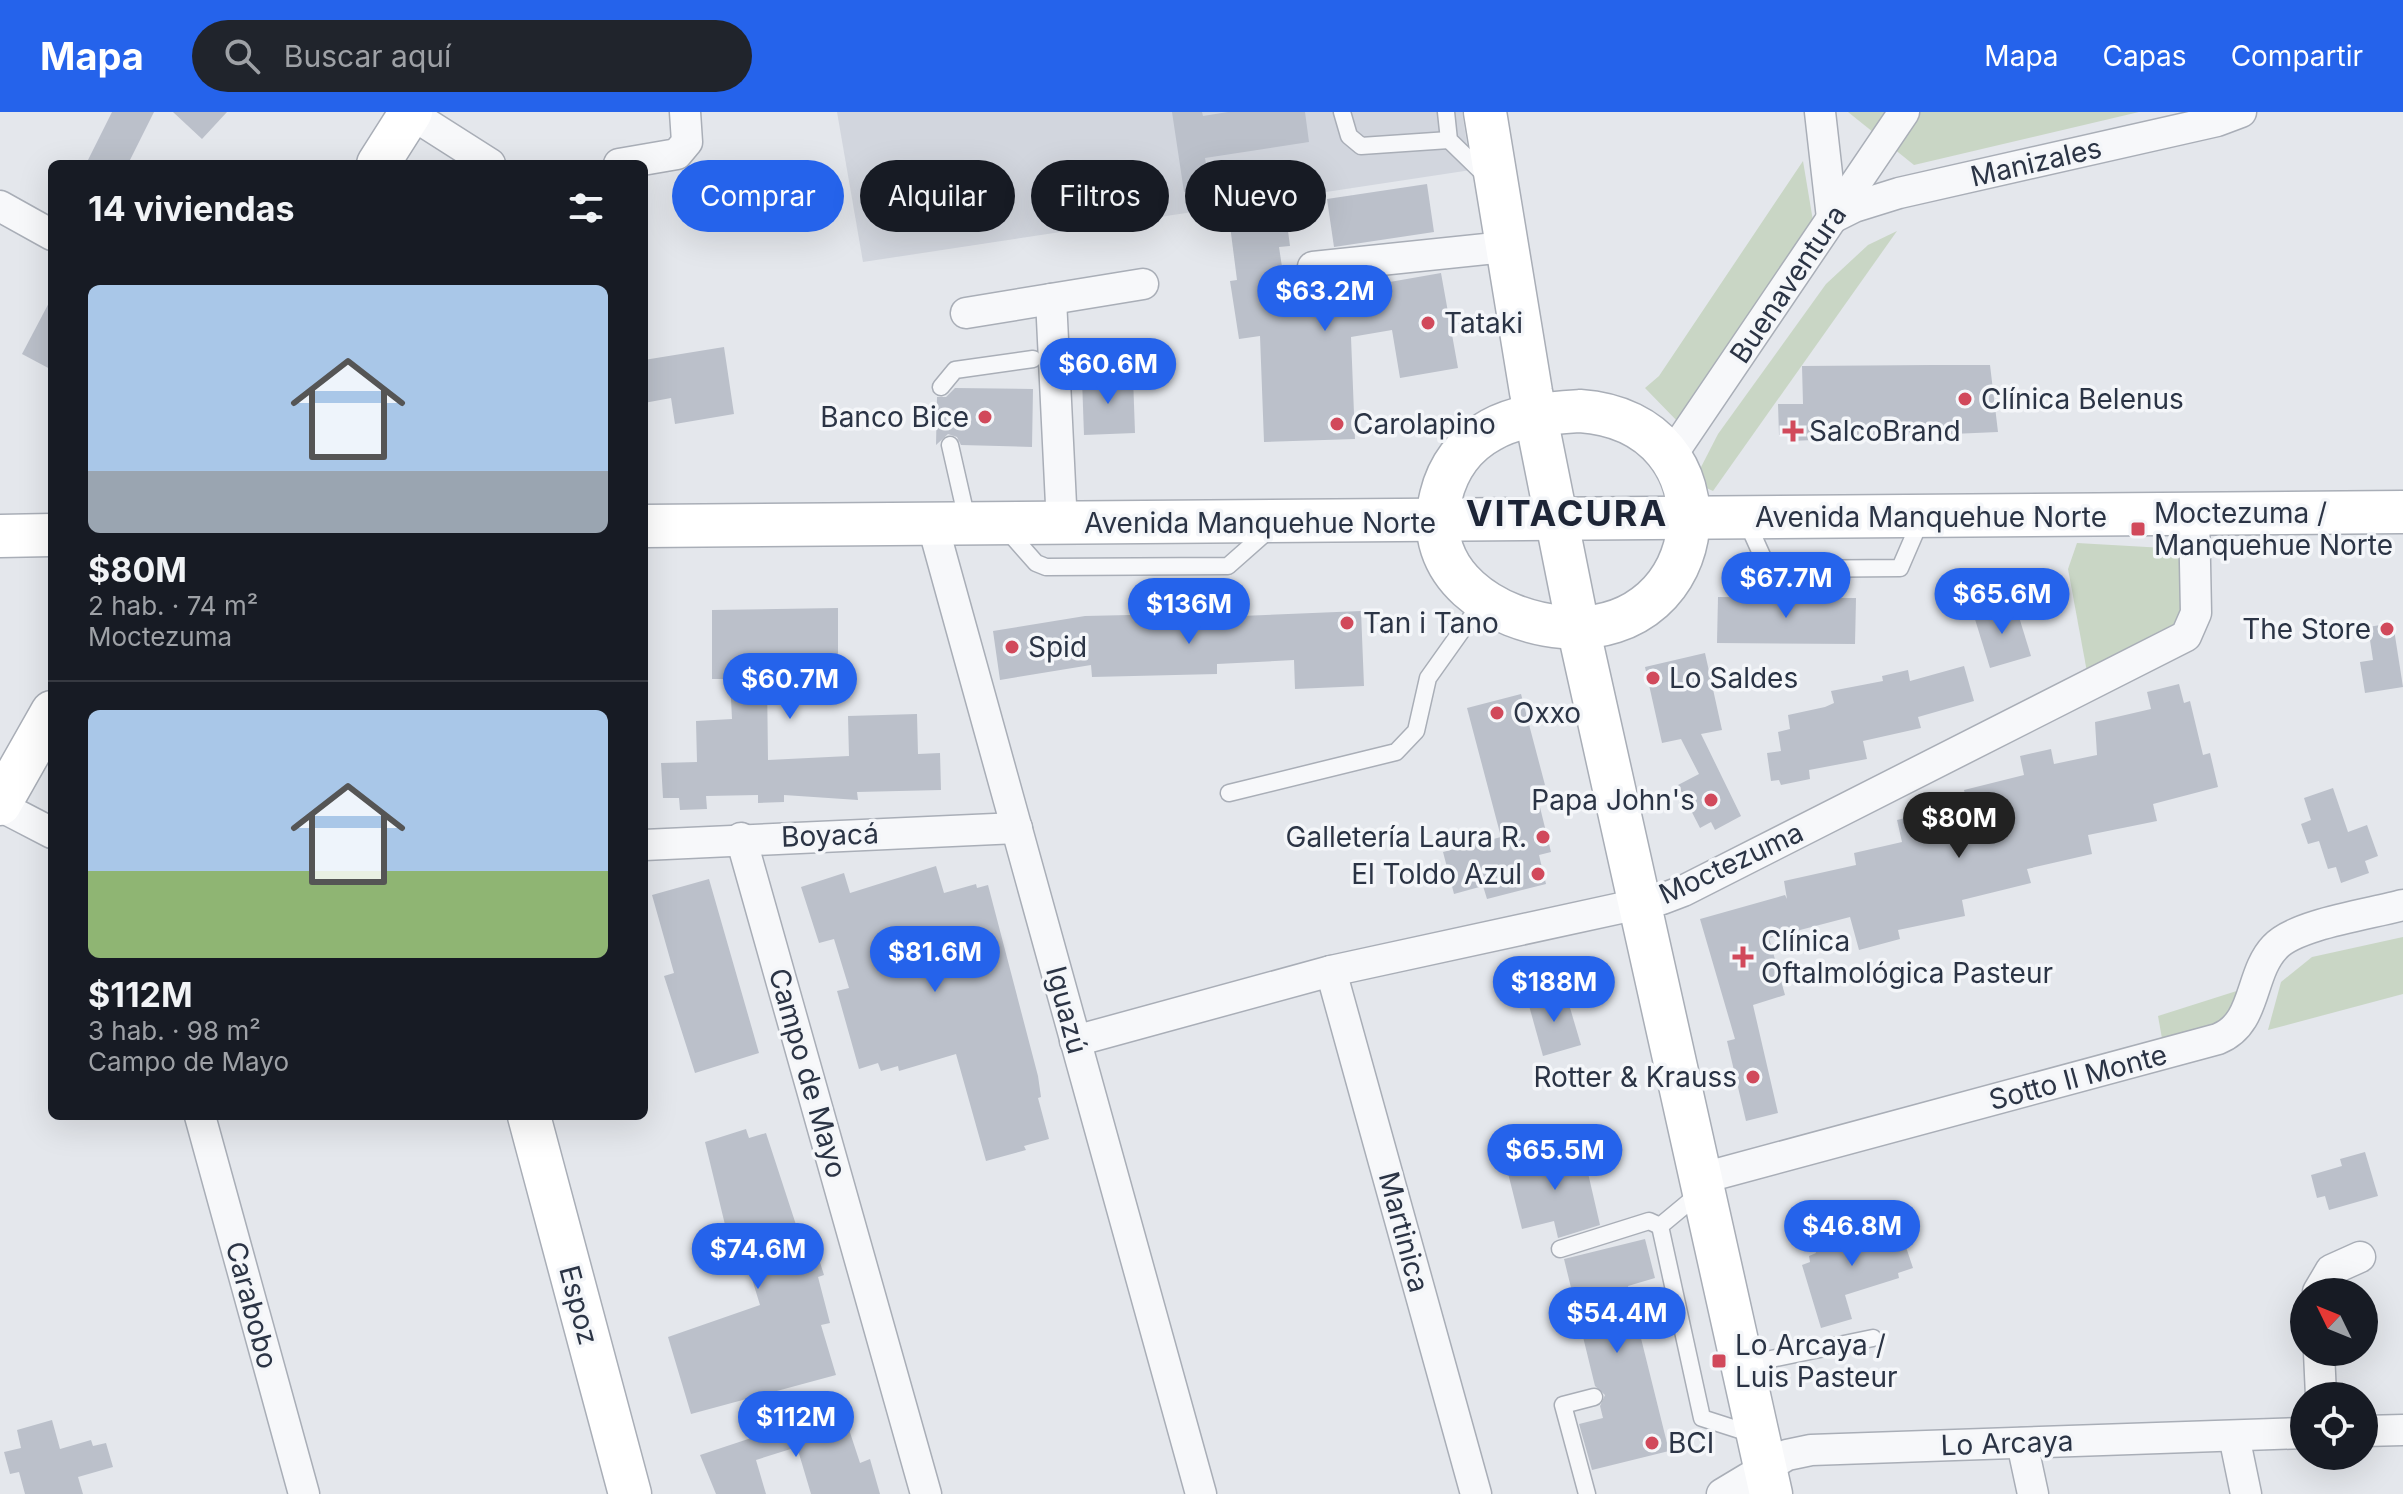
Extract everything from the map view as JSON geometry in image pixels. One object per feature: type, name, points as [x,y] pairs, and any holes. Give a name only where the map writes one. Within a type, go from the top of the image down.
[{"type":"street","points":[[642,160],[677,154],[687,142],[685,112]]},
{"type":"street","points":[[1485,112],[1505,247],[1578,627],[1765,1466]]},
{"type":"street","name":"Buenaventura","points":[[1671,456],[1904,112]]},
{"type":"street","name":"Manizales","points":[[1832,218],[1854,207],[1899,193],[2217,121],[2241,112]]},
{"type":"street","points":[[381,160],[410,113],[484,160]]},
{"type":"street","points":[[1820,114],[1837,142],[1875,155]]},
{"type":"street","points":[[1820,114],[1832,218]]},
{"type":"street","points":[[0,206],[48,233]]},
{"type":"street","points":[[1313,267],[1505,247]]},
{"type":"street","points":[[966,313],[1143,284]]},
{"type":"street","points":[[1051,299],[1062,525]]},
{"type":"street","points":[[1580,411],[1611,416],[1644,430],[1671,456],[1685,490],[1687,519],[1681,560],[1654,600],[1624,619],[1578,627],[1532,622],[1482,602],[1450,567],[1437,522],[1447,476],[1466,448],[1504,423],[1580,411]]},
{"type":"street","name":"Avenida Manquehue Norte","points":[[648,526],[2403,512]]},
{"type":"street","name":"Moctezuma","points":[[1075,1041],[1331,971],[1638,905],[1683,891],[2179,641],[2195,622],[2194,514]]},
{"type":"street","name":"Iguazú","points":[[968,525],[1017,828],[1201,1494]]},
{"type":"street","points":[[0,536],[48,535]]},
{"type":"street","points":[[48,719],[0,805],[48,831]]},
{"type":"street","name":"Boyacá","points":[[648,845],[741,838],[1017,828]]},
{"type":"street","name":"Campo de Mayo","points":[[741,838],[926,1494]]},
{"type":"street","name":"Sotto Il Monte","points":[[1701,1185],[2226,1036],[2240,1023],[2267,957],[2281,941],[2403,905]]},
{"type":"street","name":"Martinica","points":[[1331,971],[1476,1494]]},
{"type":"street","name":"Carabobo","points":[[201,1120],[304,1494]]},
{"type":"street","name":"Espoz","points":[[530,1120],[630,1494]]},
{"type":"street","points":[[2326,1278],[2331,1270],[2360,1257]]},
{"type":"street","points":[[2378,1431],[2403,1430]]},
{"type":"street","name":"Lo Arcaya","points":[[1722,1494],[1787,1455],[1811,1450],[2290,1434]]},
{"type":"street","points":[[2234,1436],[2246,1494]]},
{"type":"street","points":[[2022,1443],[2033,1494]]},
{"type":"lane","points":[[1342,112],[1349,136],[1361,146],[1449,140]]},
{"type":"lane","points":[[1446,112],[1449,140],[1496,186]]},
{"type":"lane","points":[[941,387],[955,370],[1033,359]]},
{"type":"lane","points":[[950,445],[968,525],[1046,567],[1228,566],[1276,523]]},
{"type":"lane","points":[[1229,793],[1396,752],[1416,731],[1428,678],[1482,602]]},
{"type":"lane","points":[[1660,1226],[1701,1185]]},
{"type":"lane","points":[[1560,1249],[1649,1221],[1660,1226]]},
{"type":"lane","points":[[1660,1226],[1702,1418],[1765,1466]]},
{"type":"lane","points":[[1742,1365],[1873,1338]]},
{"type":"lane","points":[[1587,1494],[1563,1405],[1594,1397]]},
{"type":"shaded area","points":[[837,112],[1462,112],[1471,170],[1326,192],[1326,160],[1185,160],[1185,213],[1169,216],[1169,160],[1031,160],[1031,232],[1061,232],[863,262]]},
{"type":"green space","points":[[1848,112],[2139,112],[1914,165]]},
{"type":"green space","points":[[1803,161],[1813,221],[1680,424],[1645,388],[1659,376]]},
{"type":"green space","points":[[1897,231],[1713,491],[1700,485],[1698,473],[1718,434],[1826,284],[1868,245]]},
{"type":"green space","points":[[2077,543],[2182,549],[2185,610],[2177,625],[2087,672],[2068,569]]},
{"type":"green space","points":[[2403,937],[2403,994],[2268,1030],[2281,982],[2312,957]]},
{"type":"green space","points":[[2246,988],[2219,1030],[2163,1044],[2158,1016]]},
{"type":"building","points":[[112,112],[154,112],[130,160],[88,160]]},
{"type":"building","points":[[173,112],[227,112],[202,139]]},
{"type":"building","points":[[1172,112],[1202,112],[1203,116],[1228,112],[1305,112],[1309,142],[1205,160],[1185,160],[1184,192]]},
{"type":"building","points":[[1427,184],[1434,232],[1334,247],[1327,199]]},
{"type":"building","points":[[1231,232],[1288,232],[1290,246],[1279,247],[1287,300],[1441,273],[1458,368],[1400,378],[1392,330],[1351,337],[1355,439],[1264,442],[1260,336],[1239,339],[1230,281],[1237,280]]},
{"type":"building","points":[[48,305],[48,368],[22,354]]},
{"type":"building","points":[[724,347],[734,414],[675,424],[671,398],[648,402],[648,359]]},
{"type":"building","points":[[1990,365],[1998,432],[1791,441],[1791,435],[1779,435],[1778,404],[1803,404],[1802,366]]},
{"type":"building","points":[[1133,377],[1135,433],[1084,435],[1082,379]]},
{"type":"building","name":"Banco Bice","points":[[955,388],[1033,389],[1032,447],[961,445],[957,437],[948,434],[936,445],[937,397],[946,397]]},
{"type":"building","points":[[1718,597],[1856,598],[1855,644],[1717,643]]},
{"type":"building","points":[[2015,604],[2031,656],[1990,668],[1974,616]]},
{"type":"building","points":[[838,608],[838,678],[767,679],[768,760],[849,756],[848,716],[917,714],[918,754],[940,753],[941,790],[857,792],[858,800],[784,795],[784,802],[758,803],[758,795],[706,796],[707,809],[680,810],[679,798],[663,798],[661,763],[697,762],[696,721],[732,719],[730,679],[712,679],[712,610]]},
{"type":"building","points":[[1361,611],[1364,686],[1295,689],[1294,660],[1217,664],[1217,674],[1092,677],[1091,665],[1000,680],[993,631],[1085,616],[1216,613],[1216,617]]},
{"type":"building","points":[[2393,623],[2403,687],[2365,693],[2360,662],[2373,660],[2368,627]]},
{"type":"building","points":[[1705,653],[1722,730],[1701,734],[1741,816],[1715,830],[1711,822],[1700,828],[1678,785],[1699,774],[1681,739],[1662,743],[1645,667]]},
{"type":"building","points":[[1964,666],[1974,701],[1918,717],[1921,728],[1863,741],[1867,759],[1809,770],[1810,779],[1781,785],[1779,780],[1771,781],[1767,753],[1781,751],[1778,732],[1790,729],[1788,715],[1825,707],[1834,703],[1831,691],[1883,681],[1882,676],[1908,670],[1910,681]]},
{"type":"building","points":[[2179,684],[2184,703],[2190,701],[2203,755],[2210,753],[2218,787],[2153,804],[2157,821],[2088,835],[2092,854],[2027,869],[2031,883],[1962,900],[1965,916],[1898,930],[1900,939],[1859,950],[1850,917],[1769,938],[1785,995],[1753,1005],[1778,1113],[1746,1121],[1727,1041],[1735,1039],[1700,919],[1785,895],[1787,899],[1784,881],[1856,865],[1854,853],[1902,842],[1897,820],[1967,803],[1964,790],[2024,775],[2020,756],[2051,749],[2054,764],[2097,755],[2095,722],[2151,709],[2147,692]]},
{"type":"building","points":[[1521,694],[1545,785],[1535,787],[1551,852],[1539,855],[1546,884],[1487,899],[1483,886],[1454,894],[1443,852],[1501,837],[1467,708]]},
{"type":"building","points":[[2333,788],[2348,832],[2367,825],[2378,856],[2365,861],[2369,873],[2341,883],[2336,867],[2328,869],[2319,841],[2308,844],[2301,824],[2311,820],[2304,798]]},
{"type":"building","points":[[936,866],[944,893],[976,884],[977,888],[988,885],[1038,1076],[1041,1097],[1038,1098],[1049,1139],[1024,1146],[1026,1150],[986,1161],[956,1054],[899,1071],[898,1066],[881,1071],[878,1063],[859,1069],[837,991],[849,988],[834,939],[819,943],[801,887],[844,873],[850,893]]},
{"type":"building","points":[[709,879],[759,1053],[695,1073],[664,976],[674,973],[652,895]]},
{"type":"building","points":[[1565,991],[1581,1045],[1543,1056],[1528,1002]]},
{"type":"building","points":[[746,1129],[749,1138],[766,1133],[801,1240],[812,1237],[824,1275],[818,1277],[830,1323],[821,1325],[836,1375],[691,1414],[668,1337],[760,1305],[737,1230],[727,1233],[705,1142]]},
{"type":"building","points":[[1582,1147],[1600,1225],[1558,1238],[1554,1221],[1522,1229],[1506,1165]]},
{"type":"building","points":[[2365,1152],[2378,1196],[2329,1210],[2325,1196],[2317,1198],[2311,1175],[2342,1166],[2340,1159]]},
{"type":"building","points":[[1890,1223],[1897,1247],[1905,1244],[1913,1268],[1898,1273],[1899,1278],[1845,1295],[1852,1319],[1821,1328],[1802,1265],[1810,1262],[1809,1256],[1816,1253],[1812,1240],[1859,1226],[1861,1232]]},
{"type":"building","points":[[1645,1239],[1655,1278],[1628,1286],[1669,1451],[1592,1470],[1579,1424],[1603,1418],[1600,1406],[1605,1395],[1595,1386],[1564,1259]]},
{"type":"building","points":[[842,1408],[860,1463],[870,1459],[880,1494],[811,1494],[797,1447],[756,1460],[766,1494],[716,1494],[700,1455]]},
{"type":"building","points":[[52,1420],[60,1449],[91,1440],[93,1446],[106,1443],[113,1467],[78,1477],[83,1494],[25,1494],[19,1472],[10,1474],[4,1452],[21,1448],[17,1430]]},
{"type":"place","name":"Tataki","points":[[1428,323]]},
{"type":"place","name":"Clínica Belenus","points":[[1965,399]]},
{"type":"place","name":"Banco Bice","points":[[985,417]]},
{"type":"place","name":"Carolapino","points":[[1337,424]]},
{"type":"place","name":"SalcoBrand","points":[[1793,431]]},
{"type":"place","name":"Moctezuma / Manquehue Norte","points":[[2138,529]]},
{"type":"place","name":"Tan i Tano","points":[[1347,623]]},
{"type":"place","name":"The Store","points":[[2387,629]]},
{"type":"place","name":"Spid","points":[[1012,647]]},
{"type":"place","name":"Lo Saldes","points":[[1653,678]]},
{"type":"place","name":"Oxxo","points":[[1497,713]]},
{"type":"place","name":"Papa John's","points":[[1711,800]]},
{"type":"place","name":"Galletería Laura R.","points":[[1543,837]]},
{"type":"place","name":"El Toldo Azul","points":[[1538,874]]},
{"type":"place","name":"Clínica Oftalmológica Pasteur","points":[[1743,957]]},
{"type":"place","name":"Rotter & Krauss","points":[[1753,1077]]},
{"type":"place","name":"Lo Arcaya / Luis Pasteur","points":[[1719,1361]]},
{"type":"place","name":"BCI","points":[[1652,1443]]},
{"type":"district","name":"VITACURA","points":[[1567,513]]}]
